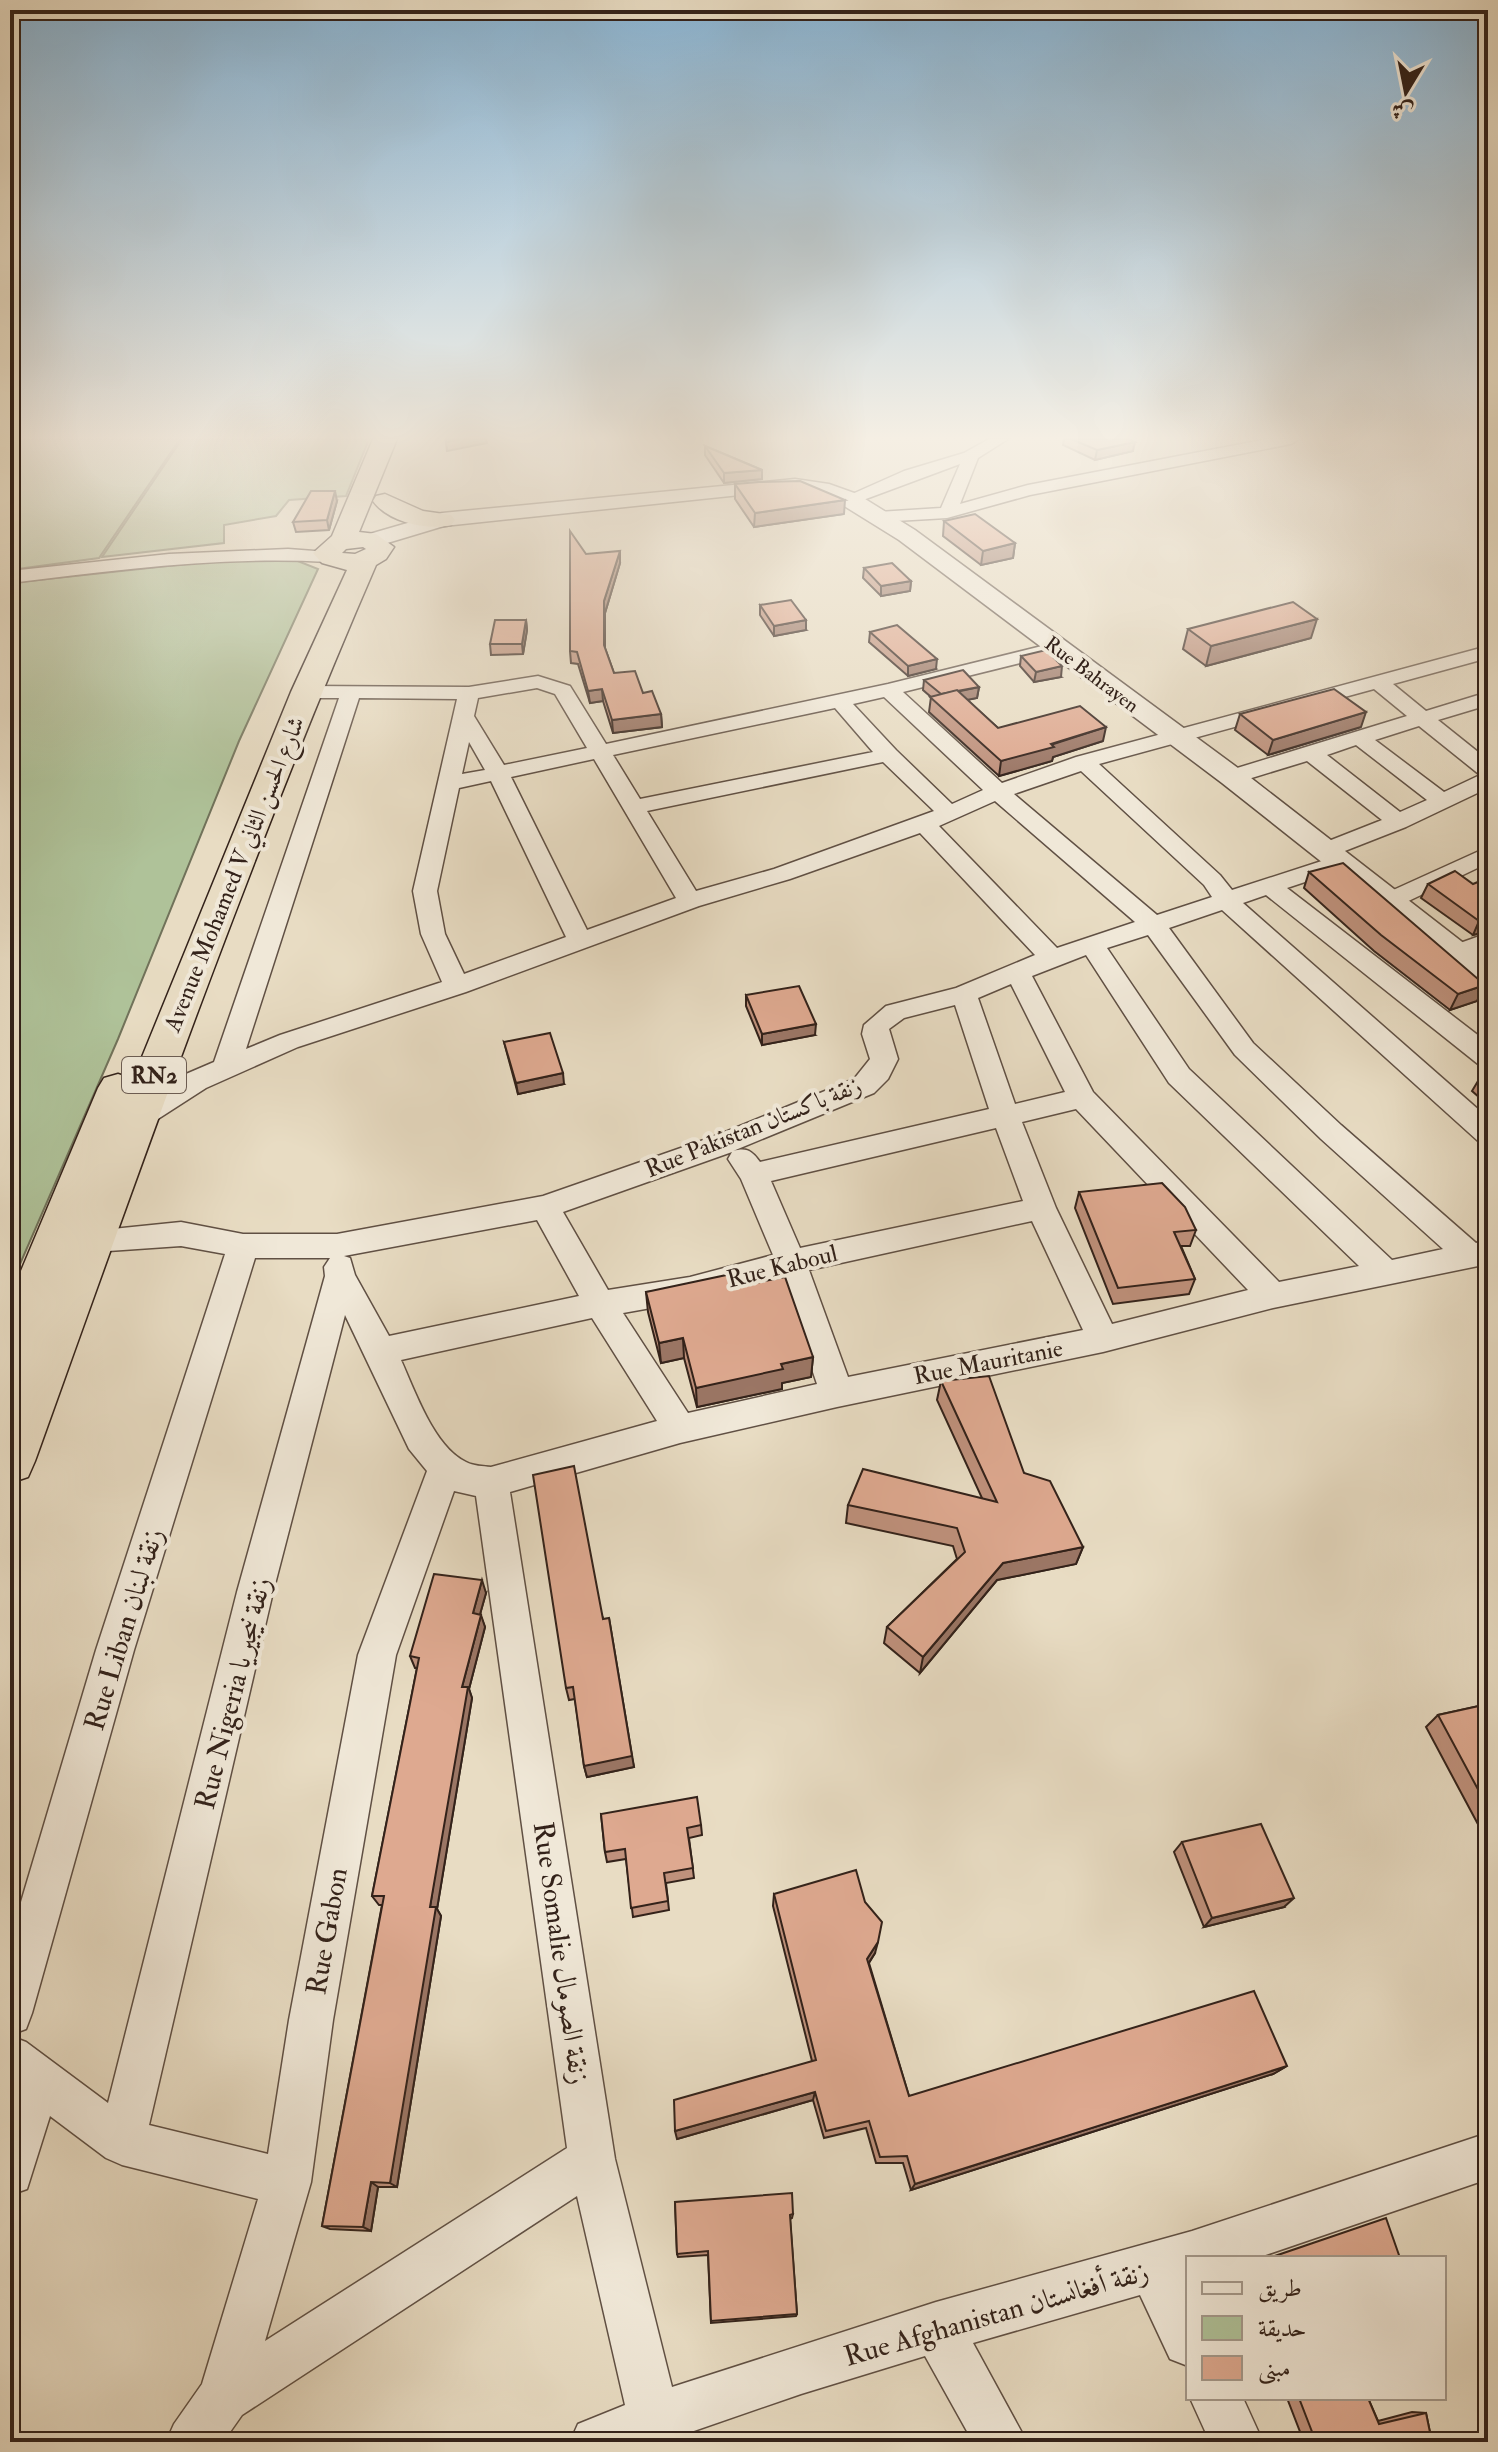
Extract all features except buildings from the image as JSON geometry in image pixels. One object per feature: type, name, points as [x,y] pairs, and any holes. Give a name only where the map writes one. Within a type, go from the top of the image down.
[{"type":"highway","name":"Avenue Mohamed V شارع الحسن الثاني","points":[[10,1353],[280,688],[350,553]]},
{"type":"highway","name":"Avenue Mohamed V شارع الحسن الثاني","points":[[10,1461],[137,1119],[306,692],[351,553]]},
{"type":"street","points":[[10,577],[195,556],[304,553]]},
{"type":"street","name":"Rue Bahrayen","points":[[932,553],[1232,777],[1488,978]]},
{"type":"street","points":[[448,784],[888,690],[1058,648]]},
{"type":"street","points":[[137,1119],[196,1081],[289,1041],[457,986],[690,901],[782,874],[924,824],[998,792],[1084,762],[1488,652]]},
{"type":"street","points":[[1376,681],[1488,771]]},
{"type":"street","points":[[306,692],[466,704],[538,682],[557,686],[563,690],[690,901]]},
{"type":"street","points":[[888,690],[998,792],[1154,925],[1244,1049],[1331,1132],[1480,1254]]},
{"type":"street","points":[[226,1068],[351,693]]},
{"type":"street","points":[[1232,777],[1488,698]]},
{"type":"street","points":[[839,700],[888,755],[950,814]]},
{"type":"street","points":[[466,704],[581,942]]},
{"type":"street","points":[[457,986],[433,934],[425,891],[466,704]]},
{"type":"street","points":[[1360,738],[1442,801]]},
{"type":"street","points":[[1310,752],[1398,822]]},
{"type":"street","points":[[632,807],[888,755]]},
{"type":"street","points":[[1084,762],[1212,880],[1227,901],[1488,1134]]},
{"type":"street","name":"Rue Pakistan زنقة باكستان","points":[[94,1240],[181,1234],[338,1261],[545,1207],[728,1142],[864,1086],[878,1072],[884,1059],[875,1034],[882,1019],[895,1012],[964,994],[1052,958],[1271,887],[1488,780]]},
{"type":"street","points":[[924,824],[1052,958]]},
{"type":"street","points":[[1389,901],[1488,854]]},
{"type":"street","points":[[1271,887],[1488,1057]]},
{"type":"street","points":[[1458,953],[1488,941]]},
{"type":"street","points":[[1093,946],[1179,1076],[1240,1138],[1387,1274]]},
{"type":"street","points":[[1017,971],[1082,1098],[1273,1296]]},
{"type":"street","points":[[964,994],[1006,1118],[1041,1208],[1103,1339]]},
{"type":"street","points":[[754,1174],[1082,1098]]},
{"type":"street","points":[[728,1142],[754,1174],[791,1262],[837,1393]]},
{"type":"street","points":[[545,1207],[600,1304],[680,1429]]},
{"type":"street","name":"Rue Kaboul","points":[[381,1351],[600,1304],[690,1289],[791,1262],[1041,1208]]},
{"type":"street","name":"Rue Liban زنقة لبنان","points":[[10,2013],[115,1650],[243,1246]]},
{"type":"street","name":"Rue Mauritanie","points":[[491,1482],[680,1429],[837,1393],[1103,1339],[1273,1296],[1480,1254]]},
{"type":"street","points":[[338,1261],[421,1439],[445,1468],[464,1479],[491,1482]]},
{"type":"street","name":"Rue Nigeria زنقة نيجيريا","points":[[122,2142],[338,1261]]},
{"type":"street","name":"Rue Gabon","points":[[224,2397],[287,2182],[311,2020],[377,1655],[445,1468]]},
{"type":"street","name":"Rue Somalie زنقة الصومال","points":[[491,1482],[592,2159],[654,2418]]},
{"type":"street","points":[[10,2172],[24,2069],[122,2142],[287,2182]]},
{"type":"street","name":"Rue Afghanistan زنقة أفغانستان","points":[[596,2442],[654,2418],[936,2327],[1152,2267],[1488,2156]]},
{"type":"street","points":[[192,2442],[224,2397],[592,2159]]},
{"type":"street","points":[[1152,2267],[1186,2337]]},
{"type":"street","points":[[936,2327],[1001,2442]]},
{"type":"street","points":[[1217,2400],[1237,2442]]},
{"type":"green space","points":[[10,553],[102,553],[99,558],[10,570]]},
{"type":"green space","points":[[104,553],[133,553],[102,557]]},
{"type":"green space","points":[[280,554],[318,569],[239,741],[118,1039],[10,1287],[10,583]]}]
